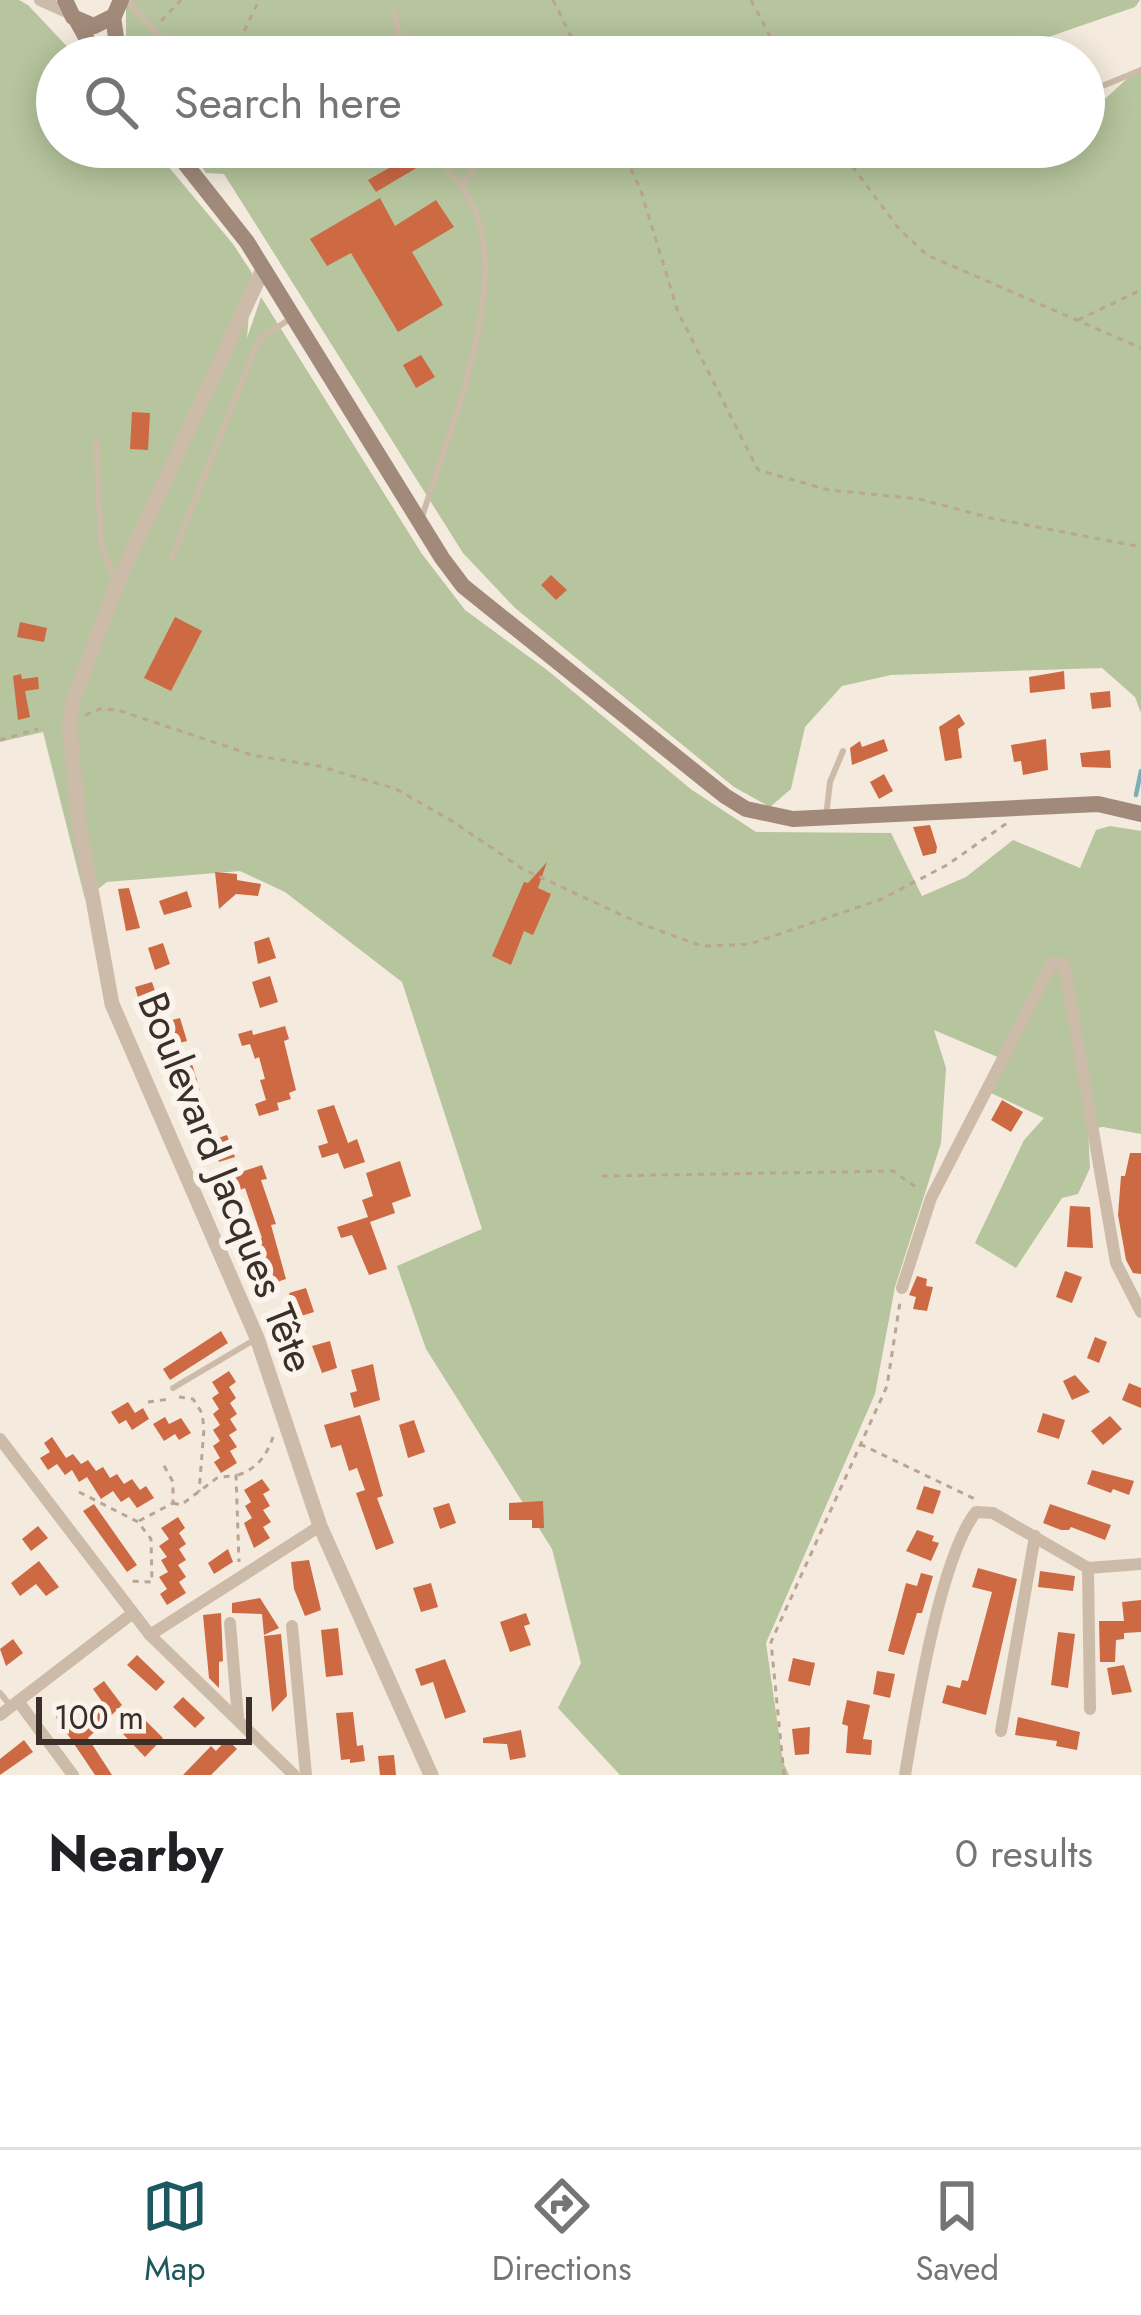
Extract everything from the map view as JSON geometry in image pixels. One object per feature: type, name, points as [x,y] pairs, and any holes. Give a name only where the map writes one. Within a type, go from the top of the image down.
[{"type":"main road","points":[[70,11],[94,26],[120,6]]},
{"type":"main road","points":[[119,36],[120,6]]},
{"type":"main road","points":[[190,168],[263,269],[450,570],[475,598],[736,804],[781,818],[1098,805],[1141,814]]},
{"type":"street","points":[[40,0],[70,11]]},
{"type":"street","name":"Boulevard Jacques Tête","points":[[263,269],[117,584],[73,701],[69,722],[79,823],[112,1004],[257,1338],[320,1526],[431,1775]]},
{"type":"street","points":[[902,1288],[931,1198],[1052,963],[1064,963],[1116,1263],[1141,1312]]},
{"type":"street","points":[[0,1439],[150,1635],[294,1775]]},
{"type":"street","points":[[905,1775],[914,1714],[946,1582],[971,1518],[982,1511],[993,1513],[1088,1568],[1141,1564]]},
{"type":"street","points":[[150,1635],[320,1526]]},
{"type":"street","points":[[1001,1731],[1035,1536]]},
{"type":"street","points":[[1088,1568],[1090,1709]]},
{"type":"street","points":[[73,1775],[10,1707],[133,1613]]},
{"type":"street","points":[[230,1623],[238,1719]]},
{"type":"street","points":[[292,1626],[306,1775]]},
{"type":"lane","points":[[120,6],[142,14],[158,36]]},
{"type":"lane","points":[[394,12],[399,36]]},
{"type":"lane","points":[[1105,85],[1141,70]]},
{"type":"lane","points":[[420,524],[483,315],[483,240],[475,209],[445,168]]},
{"type":"lane","points":[[461,188],[473,168]]},
{"type":"lane","points":[[172,558],[260,339],[293,317]]},
{"type":"lane","points":[[96,440],[101,543],[117,584]]},
{"type":"lane","points":[[826,818],[830,782],[843,751]]},
{"type":"lane","points":[[173,1388],[257,1338]]},
{"type":"lane","points":[[0,1693],[10,1707]]},
{"type":"path","points":[[152,31],[181,0]]},
{"type":"path","points":[[241,36],[259,0]]},
{"type":"path","points":[[553,0],[570,36]]},
{"type":"path","points":[[751,0],[770,36]]},
{"type":"path","points":[[631,168],[678,312],[758,470],[830,490],[919,499],[1141,548]]},
{"type":"path","points":[[854,168],[899,229],[927,255],[1141,348]]},
{"type":"path","points":[[1076,320],[1141,290]]},
{"type":"path","points":[[69,722],[100,709],[118,710],[252,755],[319,766],[396,789],[452,820],[523,869],[641,924],[702,946],[750,944],[882,898],[982,843],[1019,807]]},
{"type":"path","points":[[0,740],[38,728]]},
{"type":"path","points":[[602,1175],[893,1171],[931,1198]]},
{"type":"path","points":[[784,1775],[771,1642],[887,1386],[902,1288]]},
{"type":"path","points":[[148,1402],[193,1399],[202,1413],[199,1494]]},
{"type":"path","points":[[138,1522],[173,1503],[181,1505],[217,1478],[249,1471],[262,1459],[273,1437]]},
{"type":"path","points":[[859,1443],[975,1498],[982,1511]]},
{"type":"path","points":[[163,1464],[173,1482],[173,1503]]},
{"type":"path","points":[[236,1475],[239,1563],[246,1574]]},
{"type":"path","points":[[79,1492],[138,1522],[151,1539],[152,1582],[127,1581],[116,1589]]},
{"type":"green space","points":[[0,0],[19,0],[57,36],[36,36],[36,168],[170,168],[252,273],[247,338],[261,297],[422,554],[465,610],[547,670],[692,790],[756,832],[891,833],[922,896],[966,877],[1013,840],[1080,868],[1096,830],[1110,826],[1141,831],[1141,1134],[1088,1129],[1090,1168],[1078,1194],[1062,1198],[1016,1268],[975,1243],[1024,1140],[1044,1118],[991,1093],[1007,1061],[934,1030],[946,1068],[941,1143],[895,1287],[875,1394],[766,1643],[783,1762],[789,1775],[620,1775],[558,1708],[581,1663],[552,1549],[426,1349],[397,1266],[482,1229],[402,982],[285,892],[240,871],[107,882],[85,899],[43,732],[0,742]]},
{"type":"green space","points":[[126,0],[1140,0],[1135,7],[1051,36],[126,36]]},
{"type":"green space","points":[[1141,66],[1141,713],[1135,697],[1102,668],[891,675],[842,686],[805,727],[791,789],[770,807],[734,787],[515,608],[463,553],[224,174],[206,173],[203,168],[1105,168],[1105,99]]},
{"type":"building","points":[[389,168],[416,168],[376,192],[368,180]]},
{"type":"building","points":[[380,198],[395,226],[436,200],[454,227],[412,252],[443,305],[398,332],[351,253],[327,266],[310,239]]},
{"type":"building","points":[[421,355],[435,377],[416,388],[403,365]]},
{"type":"building","points":[[132,412],[150,413],[148,450],[130,449]]},
{"type":"building","points":[[551,575],[567,590],[556,600],[541,585]]},
{"type":"building","points":[[175,617],[202,631],[171,691],[144,678]]},
{"type":"building","points":[[20,622],[47,628],[44,642],[17,637]]},
{"type":"building","points":[[1064,671],[1065,689],[1030,693],[1029,677]]},
{"type":"building","points":[[21,674],[22,679],[38,677],[39,689],[25,691],[30,717],[18,720],[13,676]]},
{"type":"building","points":[[1110,691],[1111,707],[1092,709],[1090,693]]},
{"type":"building","points":[[959,714],[965,724],[958,729],[962,758],[945,761],[939,727]]},
{"type":"building","points":[[884,739],[888,751],[852,765],[850,748],[860,741],[862,747]]},
{"type":"building","points":[[1046,739],[1048,770],[1023,775],[1011,745]]},
{"type":"building","points":[[1110,750],[1111,768],[1082,767],[1080,753]]},
{"type":"building","points":[[884,774],[893,791],[879,799],[870,782]]},
{"type":"building","points":[[930,825],[936,853],[923,856],[913,827]]},
{"type":"building","points":[[547,862],[538,888],[551,894],[533,935],[524,931],[511,965],[492,956],[524,882]]},
{"type":"building","points":[[215,872],[237,874],[237,880],[261,884],[258,896],[236,894],[219,909]]},
{"type":"building","points":[[129,888],[140,928],[126,931],[118,889]]},
{"type":"building","points":[[187,891],[192,907],[164,915],[159,901]]},
{"type":"building","points":[[269,937],[276,958],[258,964],[254,942]]},
{"type":"building","points":[[163,943],[170,964],[155,970],[148,948]]},
{"type":"building","points":[[270,976],[278,1002],[260,1008],[252,982]]},
{"type":"building","points":[[152,982],[159,1003],[141,1008],[135,987]]},
{"type":"building","points":[[180,1018],[187,1041],[171,1045],[164,1022]]},
{"type":"building","points":[[285,1026],[296,1090],[289,1093],[291,1099],[277,1103],[279,1110],[259,1116],[255,1104],[266,1100],[260,1080],[265,1079],[259,1057],[255,1059],[250,1044],[242,1046],[238,1034]]},
{"type":"building","points":[[192,1064],[200,1090],[185,1095],[176,1069]]},
{"type":"building","points":[[1002,1100],[1023,1112],[1011,1132],[991,1120]]},
{"type":"building","points":[[334,1105],[348,1143],[357,1139],[365,1162],[344,1169],[338,1153],[322,1158],[318,1146],[328,1143],[317,1110]]},
{"type":"building","points":[[227,1135],[235,1157],[219,1162],[212,1140]]},
{"type":"building","points":[[1130,1153],[1141,1153],[1141,1274],[1133,1273],[1126,1260],[1118,1215],[1121,1176],[1125,1176]]},
{"type":"building","points":[[400,1161],[411,1196],[392,1203],[395,1213],[370,1222],[387,1269],[369,1275],[352,1235],[341,1238],[337,1227],[368,1217],[362,1200],[373,1196],[366,1173]]},
{"type":"building","points":[[262,1165],[267,1179],[261,1180],[276,1224],[271,1225],[286,1279],[265,1286],[257,1255],[262,1254],[257,1239],[262,1238],[245,1188],[237,1191],[232,1175]]},
{"type":"building","points":[[1070,1206],[1090,1207],[1093,1248],[1067,1247]]},
{"type":"building","points":[[1065,1271],[1082,1277],[1072,1303],[1056,1297]]},
{"type":"building","points":[[917,1276],[933,1287],[927,1311],[913,1309],[916,1297],[909,1295]]},
{"type":"building","points":[[306,1288],[314,1312],[275,1324],[272,1315],[294,1307],[289,1293]]},
{"type":"building","points":[[221,1331],[228,1343],[170,1380],[163,1369]]},
{"type":"building","points":[[1095,1337],[1107,1342],[1099,1363],[1087,1358]]},
{"type":"building","points":[[330,1341],[337,1368],[322,1373],[312,1346]]},
{"type":"building","points":[[373,1364],[380,1400],[354,1408],[350,1393],[357,1391],[351,1370]]},
{"type":"building","points":[[229,1371],[236,1382],[229,1387],[237,1414],[230,1419],[237,1430],[229,1435],[237,1447],[230,1451],[237,1463],[221,1473],[213,1446],[220,1441],[213,1430],[220,1425],[212,1398],[219,1393],[212,1382]]},
{"type":"building","points":[[1075,1375],[1090,1392],[1072,1400],[1063,1381]]},
{"type":"building","points":[[1129,1383],[1141,1388],[1141,1408],[1122,1400]]},
{"type":"building","points":[[128,1402],[135,1413],[143,1408],[149,1419],[132,1430],[126,1420],[119,1424],[111,1412]]},
{"type":"building","points":[[1043,1413],[1065,1420],[1059,1439],[1037,1432]]},
{"type":"building","points":[[360,1415],[383,1496],[377,1498],[394,1543],[376,1550],[356,1493],[365,1490],[357,1468],[349,1471],[341,1445],[331,1448],[324,1425]]},
{"type":"building","points":[[1110,1416],[1122,1429],[1103,1445],[1091,1431]]},
{"type":"building","points":[[165,1417],[169,1424],[181,1418],[191,1433],[164,1441],[153,1424]]},
{"type":"building","points":[[414,1420],[425,1452],[408,1458],[399,1425]]},
{"type":"building","points":[[52,1437],[66,1458],[73,1454],[81,1464],[88,1460],[96,1471],[103,1467],[110,1478],[117,1474],[124,1484],[132,1479],[140,1490],[146,1486],[154,1498],[137,1508],[129,1497],[121,1502],[113,1491],[101,1499],[87,1477],[79,1482],[72,1470],[65,1475],[57,1464],[48,1470],[40,1458],[50,1452],[44,1443]]},
{"type":"building","points":[[1092,1470],[1134,1481],[1129,1495],[1087,1484]]},
{"type":"building","points":[[262,1479],[270,1490],[263,1494],[270,1506],[263,1510],[271,1522],[263,1527],[270,1538],[254,1548],[244,1523],[252,1518],[244,1490]]},
{"type":"building","points":[[924,1486],[941,1491],[933,1514],[916,1509]]},
{"type":"building","points":[[543,1501],[544,1528],[532,1528],[532,1520],[509,1520],[509,1503]]},
{"type":"building","points":[[449,1503],[456,1523],[440,1529],[433,1508]]},
{"type":"building","points":[[94,1504],[137,1565],[127,1572],[83,1511]]},
{"type":"building","points":[[1050,1504],[1111,1525],[1105,1540],[1043,1523]]},
{"type":"building","points":[[178,1517],[186,1544],[179,1549],[186,1560],[178,1565],[186,1577],[179,1582],[186,1593],[167,1605],[160,1594],[167,1589],[159,1577],[168,1572],[161,1560],[167,1557],[159,1546],[169,1539],[161,1528]]},
{"type":"building","points":[[38,1526],[48,1538],[31,1551],[22,1539]]},
{"type":"building","points":[[917,1530],[939,1543],[931,1561],[906,1551]]},
{"type":"building","points":[[228,1549],[233,1562],[214,1574],[208,1563]]},
{"type":"building","points":[[309,1560],[321,1610],[305,1616],[294,1589],[291,1562]]},
{"type":"building","points":[[39,1561],[59,1587],[46,1596],[36,1584],[20,1596],[11,1583]]},
{"type":"building","points":[[978,1568],[1017,1579],[986,1715],[942,1703],[947,1685],[960,1688],[962,1680],[968,1681],[992,1592],[972,1587]]},
{"type":"building","points":[[1040,1571],[1075,1576],[1073,1591],[1038,1587]]},
{"type":"building","points":[[921,1573],[933,1576],[922,1613],[917,1613],[904,1655],[888,1651],[906,1583],[917,1586]]},
{"type":"building","points":[[431,1583],[438,1607],[421,1612],[413,1588]]},
{"type":"building","points":[[260,1598],[279,1628],[264,1635],[262,1614],[232,1613],[232,1603]]},
{"type":"building","points":[[1141,1600],[1141,1632],[1124,1633],[1124,1639],[1116,1640],[1115,1662],[1100,1662],[1099,1621],[1124,1621],[1122,1602]]},
{"type":"building","points":[[221,1613],[219,1688],[209,1678],[203,1615]]},
{"type":"building","points":[[526,1613],[530,1624],[524,1626],[531,1645],[510,1652],[500,1622]]},
{"type":"building","points":[[338,1628],[343,1675],[326,1677],[321,1630]]},
{"type":"building","points":[[1058,1632],[1075,1634],[1068,1688],[1051,1685]]},
{"type":"building","points":[[281,1634],[287,1696],[272,1712],[264,1636]]},
{"type":"building","points":[[13,1639],[23,1653],[6,1666],[0,1649]]},
{"type":"building","points":[[137,1655],[165,1682],[156,1691],[127,1665]]},
{"type":"building","points":[[793,1658],[815,1663],[810,1686],[788,1681]]},
{"type":"building","points":[[445,1659],[466,1712],[445,1719],[433,1682],[421,1686],[415,1669]]},
{"type":"building","points":[[1124,1665],[1132,1692],[1112,1695],[1107,1668]]},
{"type":"building","points":[[877,1671],[895,1674],[890,1698],[873,1694]]},
{"type":"building","points":[[104,1681],[122,1705],[88,1738],[112,1775],[95,1775],[56,1717],[68,1708],[78,1722],[103,1703],[93,1689]]},
{"type":"building","points":[[183,1697],[205,1718],[195,1728],[173,1707]]},
{"type":"building","points":[[847,1700],[870,1705],[863,1739],[872,1740],[871,1755],[846,1753],[848,1726],[842,1724]]},
{"type":"building","points":[[353,1712],[357,1746],[363,1745],[365,1761],[350,1763],[350,1759],[341,1760],[336,1713]]},
{"type":"building","points":[[141,1716],[163,1738],[145,1757],[123,1734]]},
{"type":"building","points":[[1018,1717],[1080,1732],[1077,1750],[1056,1746],[1057,1741],[1015,1735]]},
{"type":"building","points":[[810,1727],[809,1754],[795,1755],[792,1729]]},
{"type":"building","points":[[521,1730],[526,1757],[510,1760],[507,1744],[483,1743],[483,1738]]},
{"type":"building","points":[[227,1739],[237,1749],[211,1775],[183,1775],[211,1746],[216,1751]]},
{"type":"building","points":[[24,1740],[33,1752],[0,1775],[0,1759]]},
{"type":"building","points":[[394,1755],[396,1775],[380,1775],[378,1756]]},
{"type":"waterway","points":[[1136,795],[1141,771]]}]
